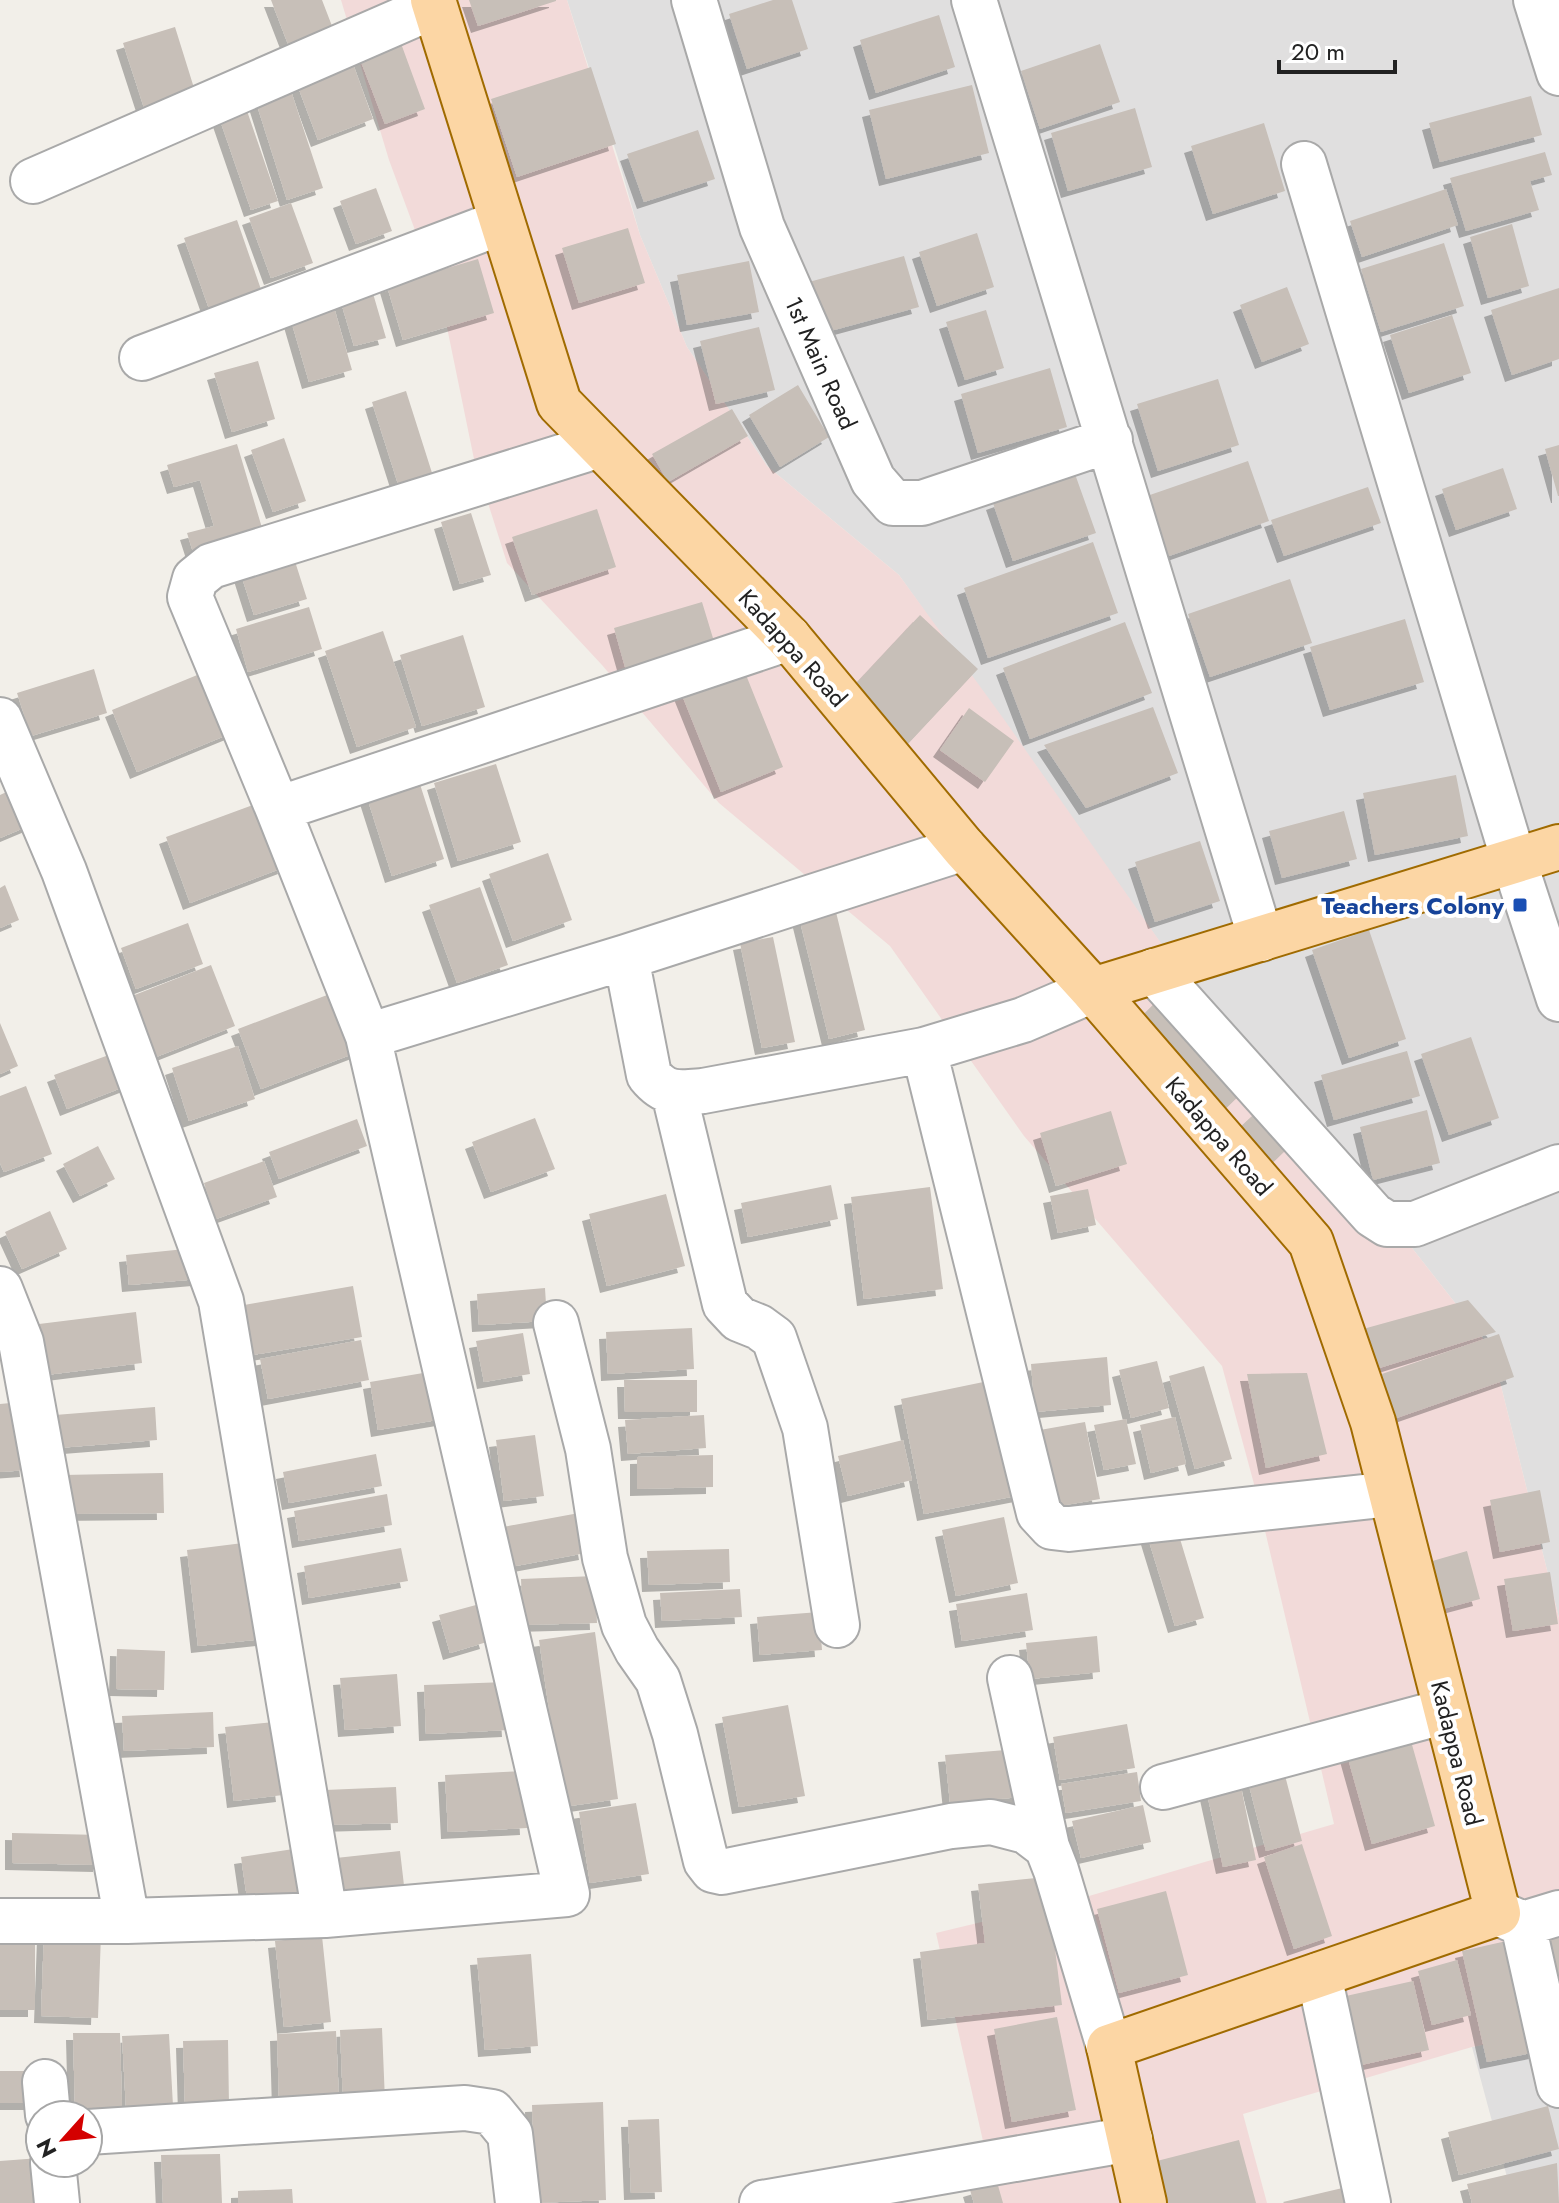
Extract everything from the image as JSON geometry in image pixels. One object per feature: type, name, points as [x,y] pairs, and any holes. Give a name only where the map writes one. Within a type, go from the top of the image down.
[{"type":"main road","name":"Kadappa Road","points":[[434,3],[559,403],[789,638],[964,848],[1093,990],[1311,1242],[1373,1422],[1446,1711],[1527,1917]]},
{"type":"main road","points":[[1093,990],[1559,847]]},
{"type":"main road","points":[[1144,2203],[1109,2047],[1319,1975],[1527,1917]]},
{"type":"street","name":"1st Main Road","points":[[694,0],[762,227],[873,480],[893,503],[922,503],[1110,440]]},
{"type":"street","points":[[974,0],[1261,939]]},
{"type":"street","points":[[1536,0],[1559,73]]},
{"type":"street","points":[[33,181],[434,3]]},
{"type":"street","points":[[1304,164],[1514,861],[1559,999]]},
{"type":"street","points":[[142,358],[502,222]]},
{"type":"street","points":[[0,1921],[325,1915],[567,1894],[368,1036],[190,597],[195,579],[211,566],[600,445]]},
{"type":"street","points":[[278,809],[789,638]]},
{"type":"street","points":[[0,720],[64,871],[221,1301],[325,1915]]},
{"type":"street","points":[[368,1036],[964,848]]},
{"type":"street","points":[[626,957],[649,1075],[657,1084],[674,1093],[703,1091],[924,1050],[1023,1020],[1093,990]]},
{"type":"street","points":[[1154,971],[1373,1215],[1387,1224],[1415,1224],[1559,1167]]},
{"type":"street","points":[[924,1050],[1039,1513],[1052,1527],[1069,1529],[1391,1494]]},
{"type":"street","points":[[674,1093],[725,1304],[739,1319],[759,1327],[774,1338],[805,1428],[837,1625]]},
{"type":"street","points":[[0,1289],[21,1342],[15,1390],[127,1921]]},
{"type":"street","points":[[556,1323],[588,1449],[605,1558],[624,1625],[658,1680],[675,1734],[706,1861],[713,1870],[722,1872],[951,1826],[991,1822],[1026,1831],[1047,1847]]},
{"type":"street","points":[[1010,1678],[1047,1847],[1109,2047]]},
{"type":"street","points":[[1163,1787],[1446,1711]]},
{"type":"street","points":[[1527,1917],[1559,2085]]},
{"type":"street","points":[[1319,1975],[1368,2203]]},
{"type":"street","points":[[104,2131],[465,2108],[492,2112],[510,2134],[518,2203]]},
{"type":"street","points":[[762,2203],[1130,2139]]},
{"type":"street","points":[[55,2179],[57,2203]]},
{"type":"shaded area","points":[[341,0],[567,0],[640,235],[687,347],[767,466],[899,575],[1189,983],[1256,1049],[1492,1350],[1559,1618],[1559,2030],[1472,2047],[1243,2114],[1267,2203],[997,2203],[936,1933],[1089,1896],[1334,1824],[1254,1484],[1222,1366],[1024,1136],[890,946],[719,803],[602,665],[507,563],[474,459],[442,303],[389,160]]},
{"type":"shaded area","name":"Teachers Colony","points":[[567,0],[1559,0],[1559,1618],[1492,1350],[1256,1049],[1189,983],[899,575],[767,466],[687,347],[640,235]]},
{"type":"shaded area","points":[[1559,2030],[1559,2203],[1514,2203],[1472,2047]]},
{"type":"building","points":[[271,0],[322,0],[337,39],[293,57]]},
{"type":"building","points":[[469,0],[556,0],[556,1],[478,26]]},
{"type":"building","points":[[773,0],[792,0],[808,49],[747,69],[729,14]]},
{"type":"building","points":[[939,15],[955,67],[876,93],[860,40]]},
{"type":"building","points":[[175,27],[199,104],[148,120],[123,43]]},
{"type":"building","points":[[399,38],[425,109],[385,124],[358,54]]},
{"type":"building","points":[[1100,44],[1120,102],[1040,129],[1021,71]]},
{"type":"building","points":[[353,64],[373,119],[318,140],[297,84]]},
{"type":"building","points":[[591,67],[616,144],[517,177],[491,99]]},
{"type":"building","points":[[972,85],[989,153],[886,179],[869,110]]},
{"type":"building","points":[[291,91],[323,188],[287,200],[256,102]]},
{"type":"building","points":[[1531,96],[1542,135],[1440,162],[1429,123]]},
{"type":"building","points":[[246,108],[278,201],[251,210],[219,117]]},
{"type":"building","points":[[1135,108],[1152,167],[1068,191],[1051,133]]},
{"type":"building","points":[[1264,123],[1285,191],[1213,214],[1191,146]]},
{"type":"building","points":[[698,130],[715,179],[644,202],[627,154]]},
{"type":"building","points":[[1545,152],[1552,175],[1530,181],[1539,210],[1466,231],[1450,178]]},
{"type":"building","points":[[376,188],[392,231],[356,244],[340,201]]},
{"type":"building","points":[[1446,189],[1458,225],[1362,257],[1350,221]]},
{"type":"building","points":[[291,203],[313,263],[271,278],[249,218]]},
{"type":"building","points":[[237,220],[265,301],[213,320],[184,238]]},
{"type":"building","points":[[1512,224],[1529,286],[1488,298],[1470,237]]},
{"type":"building","points":[[628,228],[645,283],[579,303],[562,248]]},
{"type":"building","points":[[977,233],[994,287],[937,306],[919,252]]},
{"type":"building","points":[[1444,243],[1464,306],[1381,332],[1361,269]]},
{"type":"building","points":[[904,256],[919,307],[823,333],[809,282]]},
{"type":"building","points":[[478,259],[494,313],[403,340],[387,286]]},
{"type":"building","points":[[749,261],[759,312],[687,325],[677,275]]},
{"type":"building","points":[[1287,287],[1309,344],[1262,362],[1240,305]]},
{"type":"building","points":[[1559,288],[1559,359],[1512,375],[1491,310]]},
{"type":"building","points":[[372,290],[386,338],[354,346],[340,299]]},
{"type":"building","points":[[333,304],[352,370],[309,382],[290,317]]},
{"type":"building","points":[[986,310],[1004,368],[965,380],[946,322]]},
{"type":"building","points":[[1452,315],[1471,373],[1409,393],[1390,335]]},
{"type":"building","points":[[759,327],[775,390],[716,404],[700,341]]},
{"type":"building","points":[[258,361],[275,419],[232,432],[214,373]]},
{"type":"building","points":[[1050,368],[1067,427],[978,453],[961,394]]},
{"type":"building","points":[[1218,379],[1239,445],[1158,471],[1137,404]]},
{"type":"building","points":[[798,385],[829,437],[780,467],[749,415]]},
{"type":"building","points":[[406,391],[433,476],[399,487],[372,402]]},
{"type":"building","points":[[732,409],[748,436],[668,482],[652,454]]},
{"type":"building","points":[[284,438],[306,501],[273,512],[251,450]]},
{"type":"building","points":[[237,444],[265,538],[195,558],[187,533],[214,526],[200,480],[174,487],[167,465]]},
{"type":"building","points":[[1559,445],[1559,496],[1558,496],[1545,449]]},
{"type":"building","points":[[1248,461],[1269,521],[1169,556],[1147,496]]},
{"type":"building","points":[[1503,468],[1517,509],[1456,530],[1442,489]]},
{"type":"building","points":[[1075,474],[1096,533],[1013,561],[993,503]]},
{"type":"building","points":[[1368,487],[1381,523],[1284,556],[1271,520]]},
{"type":"building","points":[[597,509],[616,567],[532,595],[512,537]]},
{"type":"building","points":[[471,513],[491,575],[460,584],[441,522]]},
{"type":"building","points":[[1093,542],[1118,613],[988,658],[964,588]]},
{"type":"building","points":[[292,552],[307,599],[254,615],[239,568]]},
{"type":"building","points":[[1290,579],[1312,643],[1210,677],[1188,614]]},
{"type":"building","points":[[702,602],[716,648],[627,674],[614,628]]},
{"type":"building","points":[[309,607],[322,649],[248,672],[236,629]]},
{"type":"building","points":[[920,615],[978,669],[907,745],[849,691]]},
{"type":"building","points":[[1405,619],[1424,682],[1330,710],[1310,647]]},
{"type":"building","points":[[1125,622],[1152,693],[1030,739],[1003,668]]},
{"type":"building","points":[[383,631],[416,727],[357,747],[325,651]]},
{"type":"building","points":[[463,635],[485,707],[422,726],[400,655]]},
{"type":"building","points":[[742,665],[783,767],[721,792],[680,690]]},
{"type":"building","points":[[94,669],[107,713],[31,736],[17,693]]},
{"type":"building","points":[[207,671],[232,733],[137,772],[112,710]]},
{"type":"building","points":[[1153,707],[1178,773],[1086,808],[1044,745]]},
{"type":"building","points":[[969,708],[1014,741],[985,782],[940,750]]},
{"type":"building","points":[[496,764],[521,842],[458,861],[434,783]]},
{"type":"building","points":[[417,775],[444,859],[392,876],[365,791]]},
{"type":"building","points":[[1456,775],[1468,836],[1375,855],[1363,793]]},
{"type":"building","points":[[15,788],[31,825],[0,838],[0,795]]},
{"type":"building","points":[[261,802],[285,867],[190,903],[166,837]]},
{"type":"building","points":[[1344,811],[1357,859],[1282,878],[1269,831]]},
{"type":"building","points":[[1200,841],[1220,901],[1155,922],[1135,862]]},
{"type":"building","points":[[548,853],[572,920],[513,941],[489,874]]},
{"type":"building","points":[[5,885],[19,920],[0,928],[0,888]]},
{"type":"building","points":[[480,887],[508,965],[457,983],[429,905]]},
{"type":"building","points":[[834,904],[865,1030],[829,1039],[798,913]]},
{"type":"building","points":[[188,923],[203,964],[136,989],[121,948]]},
{"type":"building","points":[[1369,930],[1406,1039],[1349,1058],[1312,950]]},
{"type":"building","points":[[773,937],[795,1042],[762,1048],[740,943]]},
{"type":"building","points":[[211,965],[235,1026],[156,1057],[132,996]]},
{"type":"building","points":[[335,992],[358,1052],[261,1089],[238,1029]]},
{"type":"building","points":[[1163,995],[1251,1084],[1224,1110],[1136,1022]]},
{"type":"building","points":[[0,1023],[18,1066],[0,1074]]},
{"type":"building","points":[[1471,1037],[1499,1118],[1449,1135],[1421,1054]]},
{"type":"building","points":[[238,1046],[255,1099],[189,1121],[172,1068]]},
{"type":"building","points":[[1407,1051],[1420,1096],[1334,1120],[1321,1075]]},
{"type":"building","points":[[117,1052],[129,1085],[67,1109],[54,1075]]},
{"type":"building","points":[[26,1086],[52,1154],[4,1172],[0,1163],[0,1096]]},
{"type":"building","points":[[1264,1105],[1297,1139],[1259,1176],[1225,1141]]},
{"type":"building","points":[[1427,1110],[1440,1163],[1373,1180],[1360,1127]]},
{"type":"building","points":[[1111,1111],[1127,1164],[1056,1186],[1040,1133]]},
{"type":"building","points":[[535,1118],[555,1169],[491,1192],[472,1142]]},
{"type":"building","points":[[357,1119],[367,1146],[279,1179],[269,1152]]},
{"type":"building","points":[[98,1146],[115,1179],[80,1196],[63,1164]]},
{"type":"building","points":[[264,1161],[277,1197],[216,1219],[204,1183]]},
{"type":"building","points":[[831,1185],[838,1219],[748,1237],[741,1203]]},
{"type":"building","points":[[930,1187],[943,1289],[864,1299],[851,1197]]},
{"type":"building","points":[[1088,1189],[1096,1225],[1058,1233],[1050,1196]]},
{"type":"building","points":[[666,1194],[685,1266],[607,1286],[589,1214]]},
{"type":"building","points":[[50,1211],[67,1249],[22,1269],[5,1232]]},
{"type":"building","points":[[195,1248],[199,1279],[129,1285],[126,1255]]},
{"type":"building","points":[[353,1286],[362,1337],[253,1355],[244,1305]]},
{"type":"building","points":[[545,1288],[547,1321],[479,1325],[477,1294]]},
{"type":"building","points":[[1468,1300],[1496,1332],[1376,1369],[1363,1329]]},
{"type":"building","points":[[136,1312],[142,1363],[46,1375],[39,1324]]},
{"type":"building","points":[[692,1328],[694,1369],[608,1374],[606,1332]]},
{"type":"building","points":[[523,1333],[530,1374],[484,1382],[476,1341]]},
{"type":"building","points":[[1499,1334],[1514,1377],[1388,1421],[1373,1377]]},
{"type":"building","points":[[361,1340],[369,1380],[268,1399],[260,1359]]},
{"type":"building","points":[[1107,1357],[1111,1405],[1035,1412],[1031,1364]]},
{"type":"building","points":[[1157,1361],[1169,1408],[1131,1418],[1119,1370]]},
{"type":"building","points":[[1204,1366],[1232,1459],[1195,1469],[1169,1376]]},
{"type":"building","points":[[435,1371],[443,1419],[378,1430],[370,1382]]},
{"type":"building","points":[[1307,1373],[1327,1454],[1266,1468],[1247,1374]]},
{"type":"building","points":[[998,1379],[1021,1495],[924,1514],[901,1399]]},
{"type":"building","points":[[624,1380],[697,1380],[697,1412],[625,1412]]},
{"type":"building","points":[[21,1402],[27,1470],[0,1472],[0,1404]]},
{"type":"building","points":[[155,1407],[157,1440],[58,1448],[55,1415]]},
{"type":"building","points":[[704,1415],[706,1448],[628,1454],[625,1420]]},
{"type":"building","points":[[1175,1417],[1186,1464],[1151,1473],[1140,1425]]},
{"type":"building","points":[[1126,1419],[1136,1464],[1104,1470],[1094,1425]]},
{"type":"building","points":[[1085,1422],[1100,1499],[1054,1507],[1040,1430]]},
{"type":"building","points":[[535,1435],[544,1496],[504,1501],[496,1440]]},
{"type":"building","points":[[903,1440],[912,1480],[848,1496],[838,1456]]},
{"type":"building","points":[[376,1454],[382,1486],[289,1503],[283,1472]]},
{"type":"building","points":[[713,1455],[713,1487],[637,1489],[637,1457]]},
{"type":"building","points":[[163,1473],[164,1513],[64,1514],[63,1475]]},
{"type":"building","points":[[1540,1490],[1550,1542],[1500,1552],[1490,1500]]},
{"type":"building","points":[[387,1494],[392,1525],[299,1541],[294,1511]]},
{"type":"building","points":[[579,1513],[586,1553],[510,1567],[503,1527]]},
{"type":"building","points":[[1004,1517],[1018,1583],[956,1596],[942,1530]]},
{"type":"building","points":[[1174,1519],[1204,1618],[1175,1626],[1145,1528]]},
{"type":"building","points":[[251,1542],[263,1639],[198,1646],[187,1550]]},
{"type":"building","points":[[401,1548],[408,1581],[309,1598],[304,1566]]},
{"type":"building","points":[[729,1549],[730,1582],[649,1585],[647,1551]]},
{"type":"building","points":[[1467,1551],[1480,1599],[1435,1611],[1422,1564]]},
{"type":"building","points":[[1550,1572],[1558,1624],[1513,1631],[1504,1579]]},
{"type":"building","points":[[595,1576],[597,1623],[523,1625],[521,1579]]},
{"type":"building","points":[[740,1589],[742,1617],[662,1621],[660,1593]]},
{"type":"building","points":[[1027,1593],[1033,1630],[962,1641],[956,1604]]},
{"type":"building","points":[[476,1605],[487,1642],[450,1653],[439,1615]]},
{"type":"building","points":[[819,1612],[822,1650],[760,1655],[757,1617]]},
{"type":"building","points":[[595,1632],[618,1799],[563,1807],[539,1640]]},
{"type":"building","points":[[1097,1636],[1100,1672],[1030,1679],[1026,1643]]},
{"type":"building","points":[[117,1649],[165,1651],[164,1690],[116,1689]]},
{"type":"building","points":[[397,1674],[401,1726],[345,1730],[340,1678]]},
{"type":"building","points":[[506,1682],[509,1730],[426,1734],[424,1685]]},
{"type":"building","points":[[788,1705],[805,1796],[739,1807],[722,1717]]},
{"type":"building","points":[[213,1712],[214,1747],[124,1751],[122,1716]]},
{"type":"building","points":[[274,1722],[283,1795],[234,1801],[225,1727]]},
{"type":"building","points":[[1127,1724],[1135,1768],[1060,1780],[1053,1737]]},
{"type":"building","points":[[1407,1727],[1435,1826],[1372,1844],[1344,1744]]},
{"type":"building","points":[[1018,1749],[1022,1797],[950,1803],[945,1755]]},
{"type":"building","points":[[1281,1760],[1302,1841],[1266,1851],[1245,1770]]},
{"type":"building","points":[[524,1771],[527,1828],[448,1832],[445,1775]]},
{"type":"building","points":[[1137,1772],[1141,1801],[1066,1813],[1061,1784]]},
{"type":"building","points":[[1239,1777],[1256,1860],[1223,1867],[1205,1784]]},
{"type":"building","points":[[396,1787],[398,1823],[327,1825],[325,1790]]},
{"type":"building","points":[[636,1803],[649,1874],[590,1883],[579,1812]]},
{"type":"building","points":[[1143,1805],[1151,1842],[1081,1858],[1072,1821]]},
{"type":"building","points":[[12,1833],[101,1835],[100,1865],[12,1863]]},
{"type":"building","points":[[1302,1844],[1332,1936],[1294,1949],[1264,1857]]},
{"type":"building","points":[[300,1848],[309,1904],[249,1912],[241,1857]]},
{"type":"building","points":[[400,1851],[405,1894],[341,1901],[336,1858]]},
{"type":"building","points":[[1046,1877],[1062,2005],[928,2020],[920,1952],[985,1943],[978,1884]]},
{"type":"building","points":[[1166,1891],[1188,1975],[1119,1993],[1097,1909]]},
{"type":"building","points":[[1559,1917],[1559,2013],[1539,1921]]},
{"type":"building","points":[[44,1933],[101,1934],[98,2018],[41,2016]]},
{"type":"building","points":[[322,1936],[331,2022],[284,2027],[275,1941]]},
{"type":"building","points":[[0,1938],[35,1938],[35,2010],[0,2010]]},
{"type":"building","points":[[1511,1940],[1536,2052],[1487,2062],[1462,1951]]},
{"type":"building","points":[[531,1954],[538,2046],[485,2050],[477,1958]]},
{"type":"building","points":[[1457,1960],[1471,2015],[1432,2025],[1418,1971]]},
{"type":"building","points":[[1413,1981],[1429,2050],[1361,2065],[1346,1996]]},
{"type":"building","points":[[1057,2017],[1076,2110],[1012,2122],[994,2029]]},
{"type":"building","points":[[382,2028],[385,2101],[343,2103],[340,2030]]},
{"type":"building","points":[[336,2031],[339,2100],[279,2102],[277,2034]]},
{"type":"building","points":[[73,2033],[120,2033],[122,2108],[104,2108],[104,2099],[75,2099]]},
{"type":"building","points":[[169,2034],[173,2106],[126,2109],[122,2036]]},
{"type":"building","points":[[228,2040],[229,2106],[185,2106],[183,2041]]},
{"type":"building","points":[[0,2071],[37,2071],[37,2099],[24,2099],[24,2103],[0,2103]]},
{"type":"building","points":[[603,2102],[606,2200],[535,2203],[532,2105]]},
{"type":"building","points":[[1548,2106],[1559,2149],[1459,2175],[1448,2132]]},
{"type":"building","points":[[659,2119],[662,2192],[631,2193],[628,2120]]},
{"type":"building","points":[[1239,2140],[1256,2203],[1163,2203],[1153,2162]]},
{"type":"building","points":[[220,2154],[222,2203],[163,2203],[161,2155]]},
{"type":"building","points":[[24,2159],[24,2179],[46,2179],[52,2203],[0,2203],[0,2161]]},
{"type":"building","points":[[1557,2163],[1559,2203],[1472,2203],[1467,2184]]},
{"type":"building","points":[[997,2182],[1003,2203],[974,2203],[970,2190]]},
{"type":"building","points":[[1351,2186],[1354,2203],[1283,2202]]},
{"type":"building","points":[[292,2189],[293,2203],[238,2203],[238,2191]]},
{"type":"place","name":"Teachers Colony","points":[[1520,905]]}]
